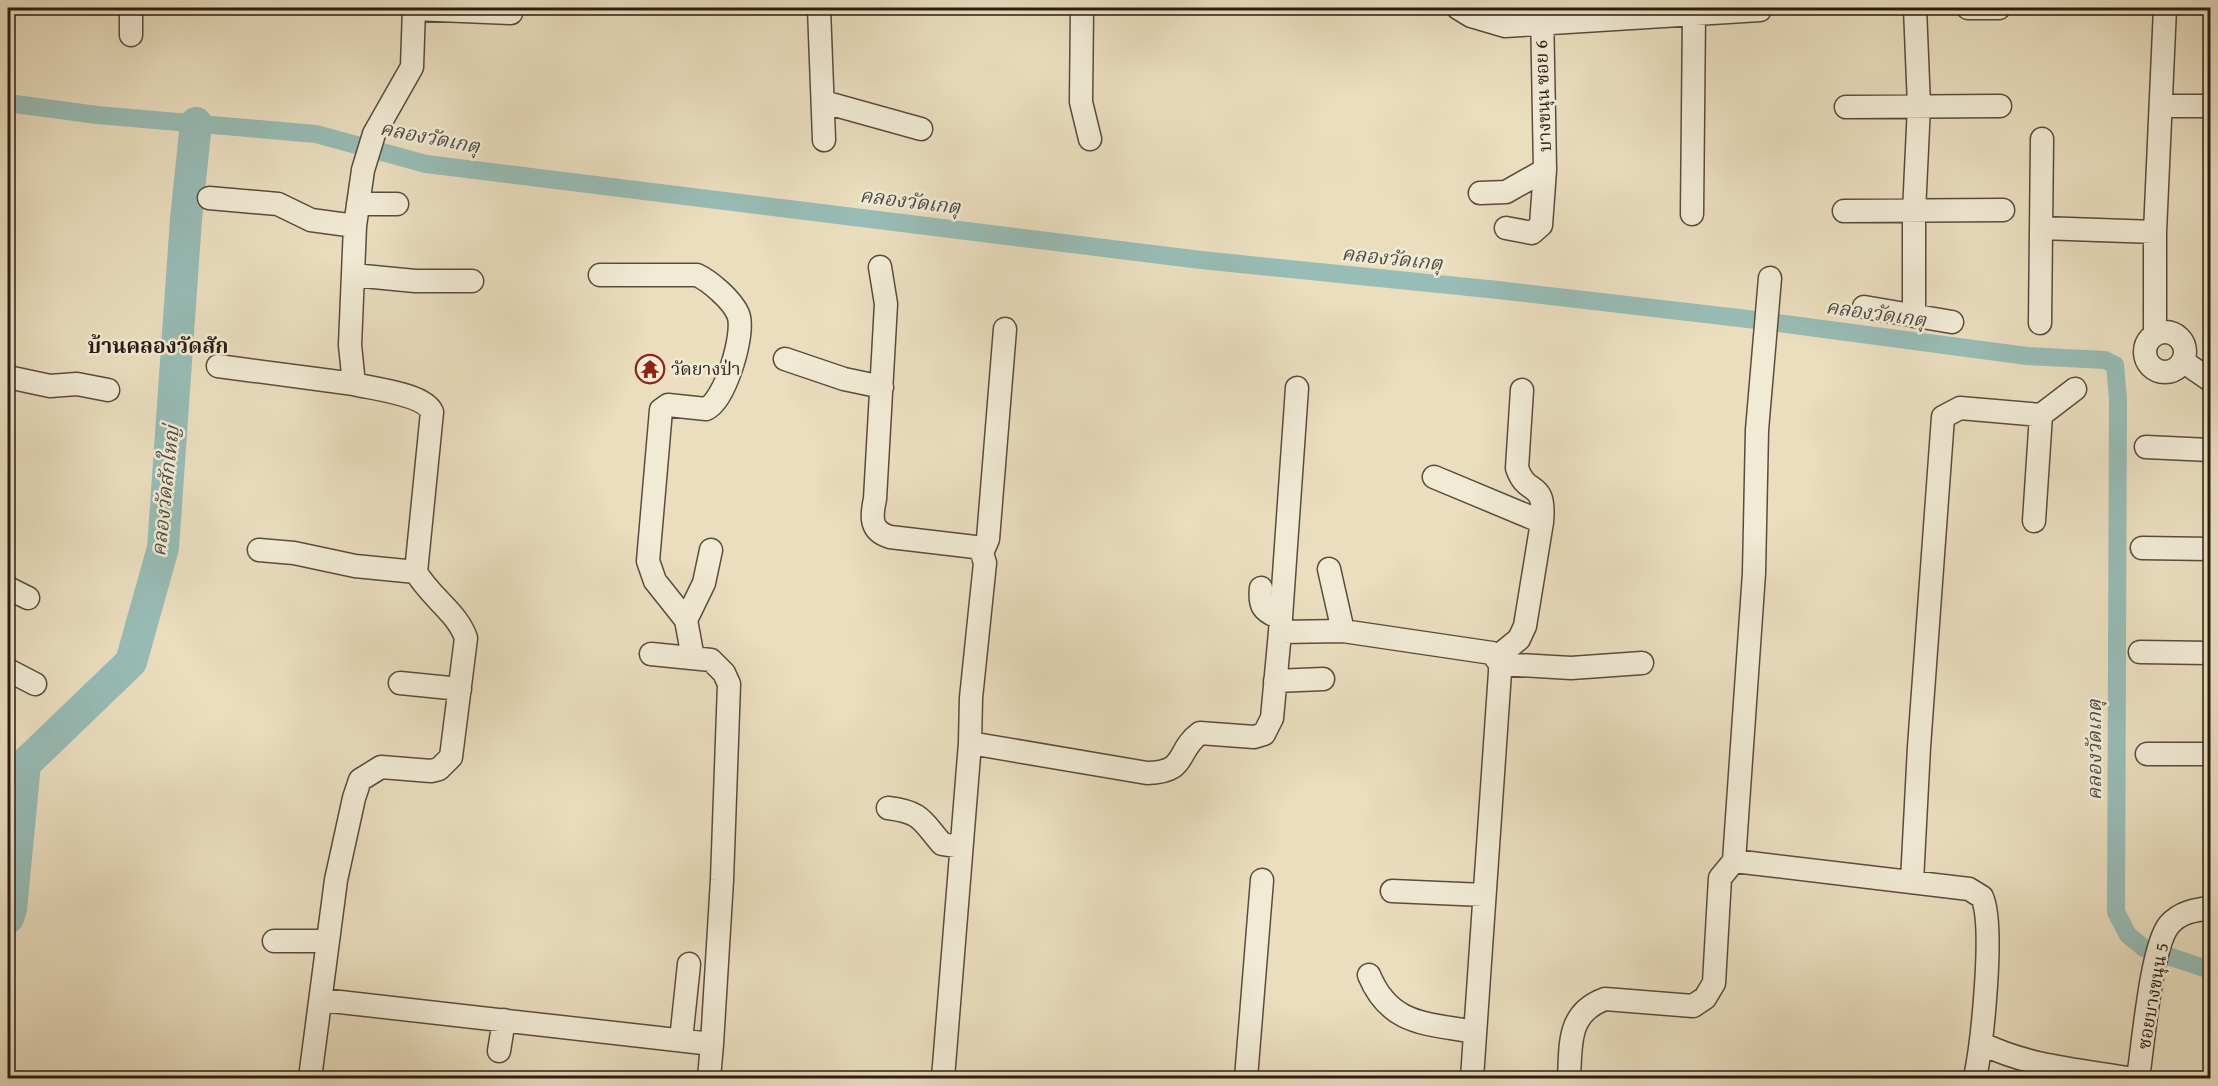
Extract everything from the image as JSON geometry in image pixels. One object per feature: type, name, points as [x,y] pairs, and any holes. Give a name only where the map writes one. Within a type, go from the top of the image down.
[{"type":"street","points":[[130,8],[130,35]]},
{"type":"street","points":[[354,384],[350,345],[357,215],[363,170],[374,134],[412,67],[414,8],[511,13]]},
{"type":"street","points":[[819,8],[825,140]]},
{"type":"street","points":[[1082,8],[1081,102],[1090,139]]},
{"type":"street","name":"บางขนุน ซอย 6","points":[[1458,8],[1471,16],[1505,26],[1541,15],[1760,10]]},
{"type":"street","points":[[1914,316],[1914,212],[1919,106],[1915,8]]},
{"type":"street","points":[[1968,8],[1999,8]]},
{"type":"street","points":[[2155,335],[2155,232],[2165,8]]},
{"type":"street","points":[[1692,214],[1694,13]]},
{"type":"street","name":"บางขนุน ซอย 6","points":[[1480,193],[1506,192],[1545,170],[1545,98],[1541,15]]},
{"type":"street","points":[[824,102],[921,129]]},
{"type":"street","points":[[1846,107],[2000,106]]},
{"type":"street","points":[[2162,106],[2211,106]]},
{"type":"street","points":[[2040,324],[2042,139]]},
{"type":"street","points":[[1506,228],[1532,233],[1541,225],[1545,170]]},
{"type":"street","points":[[209,198],[278,204],[311,220],[357,215],[397,204]]},
{"type":"street","points":[[1844,211],[2003,210]]},
{"type":"street","points":[[2041,228],[2155,232]]},
{"type":"street","points":[[880,267],[886,304],[875,499],[871,518],[880,534],[975,547],[982,553]]},
{"type":"street","points":[[353,275],[415,281],[472,281]]},
{"type":"street","points":[[600,275],[697,275],[734,308],[739,316],[740,328],[727,379],[716,402],[706,409],[668,405],[661,410],[648,561],[655,581],[686,620],[693,658]]},
{"type":"street","points":[[1569,1078],[1571,1037],[1575,1026],[1592,1004],[1605,999],[1693,1006],[1710,992],[1717,963],[1720,878],[1734,861],[1754,573],[1755,471],[1770,278]]},
{"type":"street","points":[[1864,307],[1952,322]]},
{"type":"street","points":[[943,1078],[970,743],[971,698],[984,563],[982,553],[988,539],[1005,329]]},
{"type":"street","points":[[2171,332],[2185,344],[2184,362],[2169,373],[2160,373],[2152,368],[2145,352],[2147,343],[2155,335],[2171,332]]},
{"type":"street","points":[[785,359],[844,379],[882,387]]},
{"type":"street","points":[[2184,362],[2211,380]]},
{"type":"street","points":[[218,366],[354,384],[418,399],[429,405],[432,412],[416,572],[423,584],[463,629],[466,638],[452,757],[447,764],[431,771],[381,767],[360,780],[336,880],[310,1078]]},
{"type":"street","points":[[8,377],[50,386],[77,384],[108,390]]},
{"type":"street","points":[[970,743],[1147,773],[1164,773],[1173,768],[1183,757],[1194,737],[1200,733],[1254,737],[1264,734],[1272,718],[1297,388]]},
{"type":"street","points":[[1912,881],[1919,747],[1943,417],[1959,408],[2041,415],[2075,389]]},
{"type":"street","points":[[1472,1078],[1498,660],[1519,639],[1525,627],[1544,501],[1542,495],[1519,475],[1517,468],[1522,390]]},
{"type":"street","points":[[2034,521],[2041,415]]},
{"type":"street","points":[[2146,447],[2211,450]]},
{"type":"street","points":[[1434,477],[1542,522]]},
{"type":"street","points":[[2142,548],[2211,549]]},
{"type":"street","points":[[259,550],[294,553],[355,566],[416,572]]},
{"type":"street","points":[[686,620],[704,583],[711,550]]},
{"type":"street","points":[[1329,569],[1343,631]]},
{"type":"street","points":[[8,588],[28,598]]},
{"type":"street","points":[[1261,588],[1261,607],[1280,625],[1343,631],[1475,650],[1492,653],[1498,660],[1571,668],[1642,663]]},
{"type":"street","points":[[2140,652],[2211,653]]},
{"type":"street","points":[[651,654],[711,660],[718,664],[729,684],[722,880],[709,1078]]},
{"type":"street","points":[[8,670],[35,684]]},
{"type":"street","points":[[1275,681],[1323,679]]},
{"type":"street","points":[[400,683],[460,689]]},
{"type":"street","points":[[2147,754],[2211,754]]},
{"type":"street","points":[[888,808],[916,814],[928,823],[942,844],[961,847]]},
{"type":"street","points":[[1734,861],[1970,889],[1982,897],[1988,922],[1982,1043],[1975,1078]]},
{"type":"street","points":[[1246,1078],[1262,880]]},
{"type":"street","points":[[1392,891],[1484,895]]},
{"type":"street","name":"ซอยบางขนุน 5","points":[[2138,1078],[2156,967],[2165,930],[2180,916],[2211,908]]},
{"type":"street","points":[[274,940],[328,940]]},
{"type":"street","points":[[681,1040],[689,964]]},
{"type":"street","points":[[1369,975],[1386,1004],[1405,1018],[1474,1032]]},
{"type":"street","points":[[322,1000],[712,1044]]},
{"type":"street","points":[[499,1051],[504,1020]]},
{"type":"street","points":[[1982,1043],[2004,1055],[2024,1060],[2128,1078]]},
{"type":"waterway","name":"คลองวัดเกตุ","points":[[8,103],[97,115],[316,134],[426,164],[1201,260],[1498,290],[1748,319],[2027,356],[2105,360],[2115,365],[2118,399],[2116,912],[2128,935],[2144,948],[2210,970]]},
{"type":"waterway","name":"คลองวัดสักใหญ่","points":[[8,918],[11,909],[25,764],[131,662],[163,548],[186,219],[196,123]]},
{"type":"place","name":"วัดยางป่า","points":[[650,369]]},
{"type":"district","name":"บ้านคลองวัดสัก","points":[[158,346]]}]
